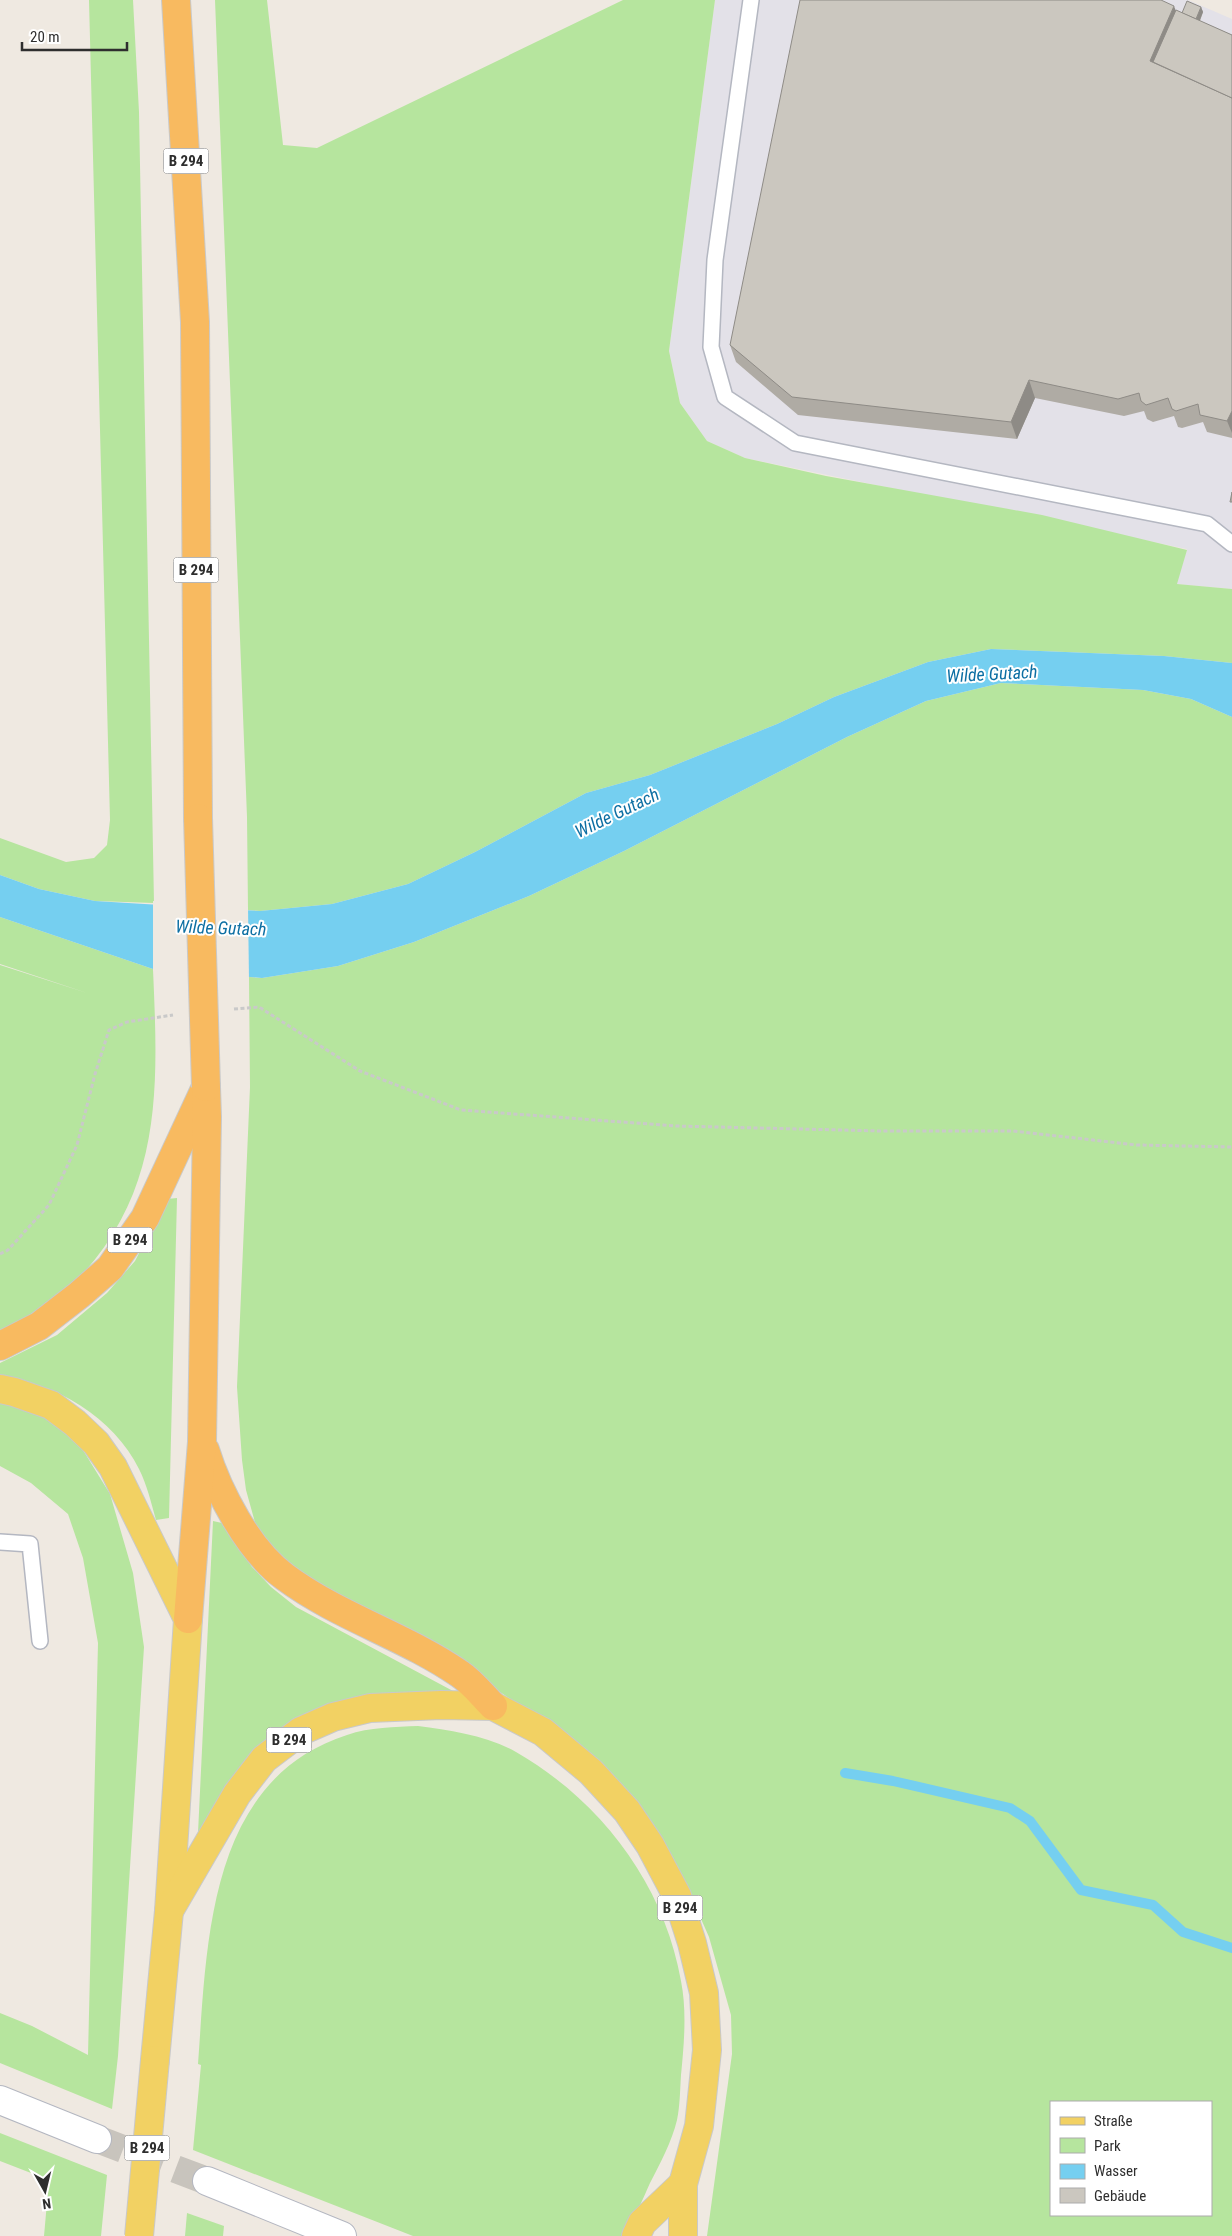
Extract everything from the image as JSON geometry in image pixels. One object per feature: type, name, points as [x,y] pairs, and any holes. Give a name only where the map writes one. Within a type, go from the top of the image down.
[{"type":"highway","name":"B 294","points":[[176,0],[195,322],[198,818],[207,1136],[202,1442],[188,1620]]},
{"type":"highway","name":"B 294","points":[[0,1346],[39,1326],[110,1268],[145,1218],[206,1087]]},
{"type":"highway","name":"B 294","points":[[202,1442],[212,1472],[232,1514],[255,1546],[283,1576],[326,1602],[462,1675],[493,1706]]},
{"type":"main road","name":"B 294","points":[[0,1389],[51,1405],[75,1423],[96,1443],[113,1467],[188,1620],[169,1911],[139,2236]]},
{"type":"main road","name":"B 294","points":[[169,1911],[237,1794],[264,1759],[301,1731],[332,1717],[370,1708],[408,1705],[493,1706],[543,1732],[591,1772],[627,1811],[650,1845],[677,1896],[692,1943],[704,1993],[707,2050],[699,2126],[683,2184],[683,2236]]},
{"type":"main road","points":[[0,2100],[97,2139]]},
{"type":"main road","points":[[206,2181],[342,2236]]},
{"type":"main road","points":[[636,2236],[642,2223],[683,2184]]},
{"type":"lane","points":[[751,0],[715,260],[711,348],[725,397],[795,443],[1207,524],[1232,544]]},
{"type":"lane","points":[[0,1542],[30,1544],[40,1642]]},
{"type":"path","points":[[230,1010],[258,1007],[360,1071],[461,1110],[676,1126],[882,1131],[1013,1131],[1137,1146],[1232,1148]]},
{"type":"path","points":[[0,1254],[8,1250],[50,1205],[77,1145],[95,1074],[109,1030],[127,1022],[183,1014]]},
{"type":"shaded area","points":[[715,0],[1188,0],[1232,19],[1232,589],[1176,584],[1187,549],[745,458],[707,441],[680,403],[669,351]]},
{"type":"green space","points":[[89,0],[133,0],[139,112],[154,903],[95,901],[39,889],[0,875],[0,838],[66,862],[94,858],[107,845],[110,820]]},
{"type":"green space","points":[[215,0],[267,0],[283,145],[317,148],[623,0],[715,0],[669,351],[680,403],[707,441],[745,458],[826,476],[1042,515],[1187,550],[1177,584],[1232,589],[1232,663],[1164,656],[991,649],[928,662],[834,697],[777,724],[650,775],[586,793],[475,852],[408,884],[332,904],[260,911],[248,910],[247,817]]},
{"type":"green space","points":[[1001,683],[1143,690],[1191,699],[1232,717],[1232,2236],[707,2236],[732,2054],[731,2015],[709,1937],[683,1878],[651,1821],[596,1762],[506,1696],[448,1658],[357,1613],[275,1554],[256,1526],[246,1490],[237,1387],[250,1087],[249,977],[262,978],[338,966],[414,942],[529,896],[624,851],[847,737],[926,701]]},
{"type":"green space","points":[[0,917],[153,969],[155,1054],[154,1095],[149,1135],[140,1174],[125,1211],[104,1247],[67,1290],[30,1316],[0,1333],[0,965],[87,993],[0,964]]},
{"type":"green space","points":[[177,1198],[169,1518],[156,1520],[147,1487],[139,1469],[128,1451],[114,1434],[99,1419],[62,1395],[21,1380],[0,1377],[0,1363],[57,1335],[107,1293],[135,1261],[167,1199]]},
{"type":"green space","points":[[0,1401],[37,1411],[78,1442],[110,1494],[133,1573],[144,1647],[118,2056],[112,2109],[0,2063],[0,2013],[32,2026],[88,2055],[98,1643],[83,1558],[68,1514],[31,1483],[0,1466]]},
{"type":"green space","points":[[213,1521],[222,1523],[252,1567],[271,1587],[296,1607],[453,1691],[442,1698],[335,1710],[207,1830],[198,1833]]},
{"type":"green space","points":[[418,1726],[456,1732],[505,1746],[547,1772],[601,1820],[624,1848],[644,1879],[660,1911],[673,1945],[683,1992],[684,2028],[679,2109],[675,2128],[665,2152],[638,2210],[622,2236],[413,2236],[193,2150],[201,2065],[198,2064],[205,1968],[212,1919],[223,1871],[241,1827],[266,1789],[301,1757],[356,1732]]},
{"type":"green space","points":[[0,2133],[107,2175],[101,2236],[44,2236],[49,2180],[0,2161]]},
{"type":"green space","points":[[187,2213],[224,2226],[223,2236],[185,2236]]},
{"type":"water","name":"Wilde Gutach","points":[[991,649],[1164,656],[1232,663],[1232,717],[1191,699],[1143,690],[1001,683],[926,701],[847,737],[624,851],[529,896],[414,942],[338,966],[262,978],[153,969],[0,917],[0,875],[39,889],[95,901],[260,911],[332,904],[408,884],[475,852],[586,793],[650,775],[777,724],[834,697],[928,662]]},
{"type":"pier","points":[[153,901],[248,907],[249,980],[153,971]]},
{"type":"building","points":[[800,0],[1161,0],[1174,6],[1150,61],[1232,98],[1232,411],[1227,421],[1200,415],[1198,404],[1176,411],[1172,409],[1168,398],[1146,405],[1141,401],[1139,393],[1118,399],[1029,380],[1011,422],[792,397],[730,345]]},
{"type":"building","points":[[1187,1],[1201,7],[1196,19],[1182,13]]},
{"type":"building","points":[[1176,10],[1232,35],[1232,98],[1153,62]]},
{"type":"waterway","points":[[845,1773],[893,1781],[1010,1808],[1030,1821],[1081,1890],[1153,1905],[1183,1932],[1232,1948]]},
{"type":"tunnel","points":[[97,2139],[207,2181]]}]
